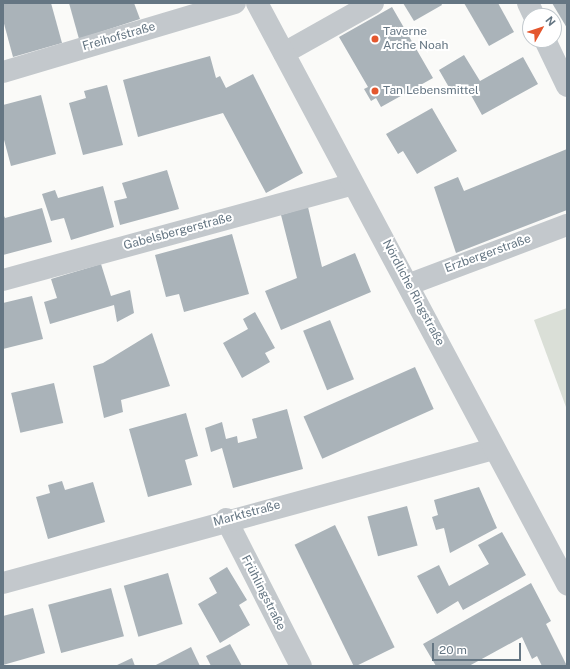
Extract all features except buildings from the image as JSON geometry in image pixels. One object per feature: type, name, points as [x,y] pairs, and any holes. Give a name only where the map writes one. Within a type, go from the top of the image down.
[{"type":"street","name":"Freihofstraße","points":[[3,72],[235,3]]},
{"type":"street","name":"Nördliche Ringstraße","points":[[257,3],[353,184],[410,284],[493,449],[567,584]]},
{"type":"street","points":[[284,53],[373,3]]},
{"type":"street","points":[[549,48],[567,86]]},
{"type":"street","name":"Gabelsbergerstraße","points":[[3,280],[353,184]]},
{"type":"street","name":"Erzbergerstraße","points":[[410,284],[567,225]]},
{"type":"street","name":"Marktstraße","points":[[3,583],[226,519],[493,449]]},
{"type":"street","name":"Frühlingstraße","points":[[226,519],[301,666]]},
{"type":"shaded area","points":[[567,308],[567,407],[566,407],[534,320]]},
{"type":"place","name":"Taverne Arche Noah","points":[[375,39]]},
{"type":"place","name":"Tan Lebensmittel","points":[[375,91]]}]
